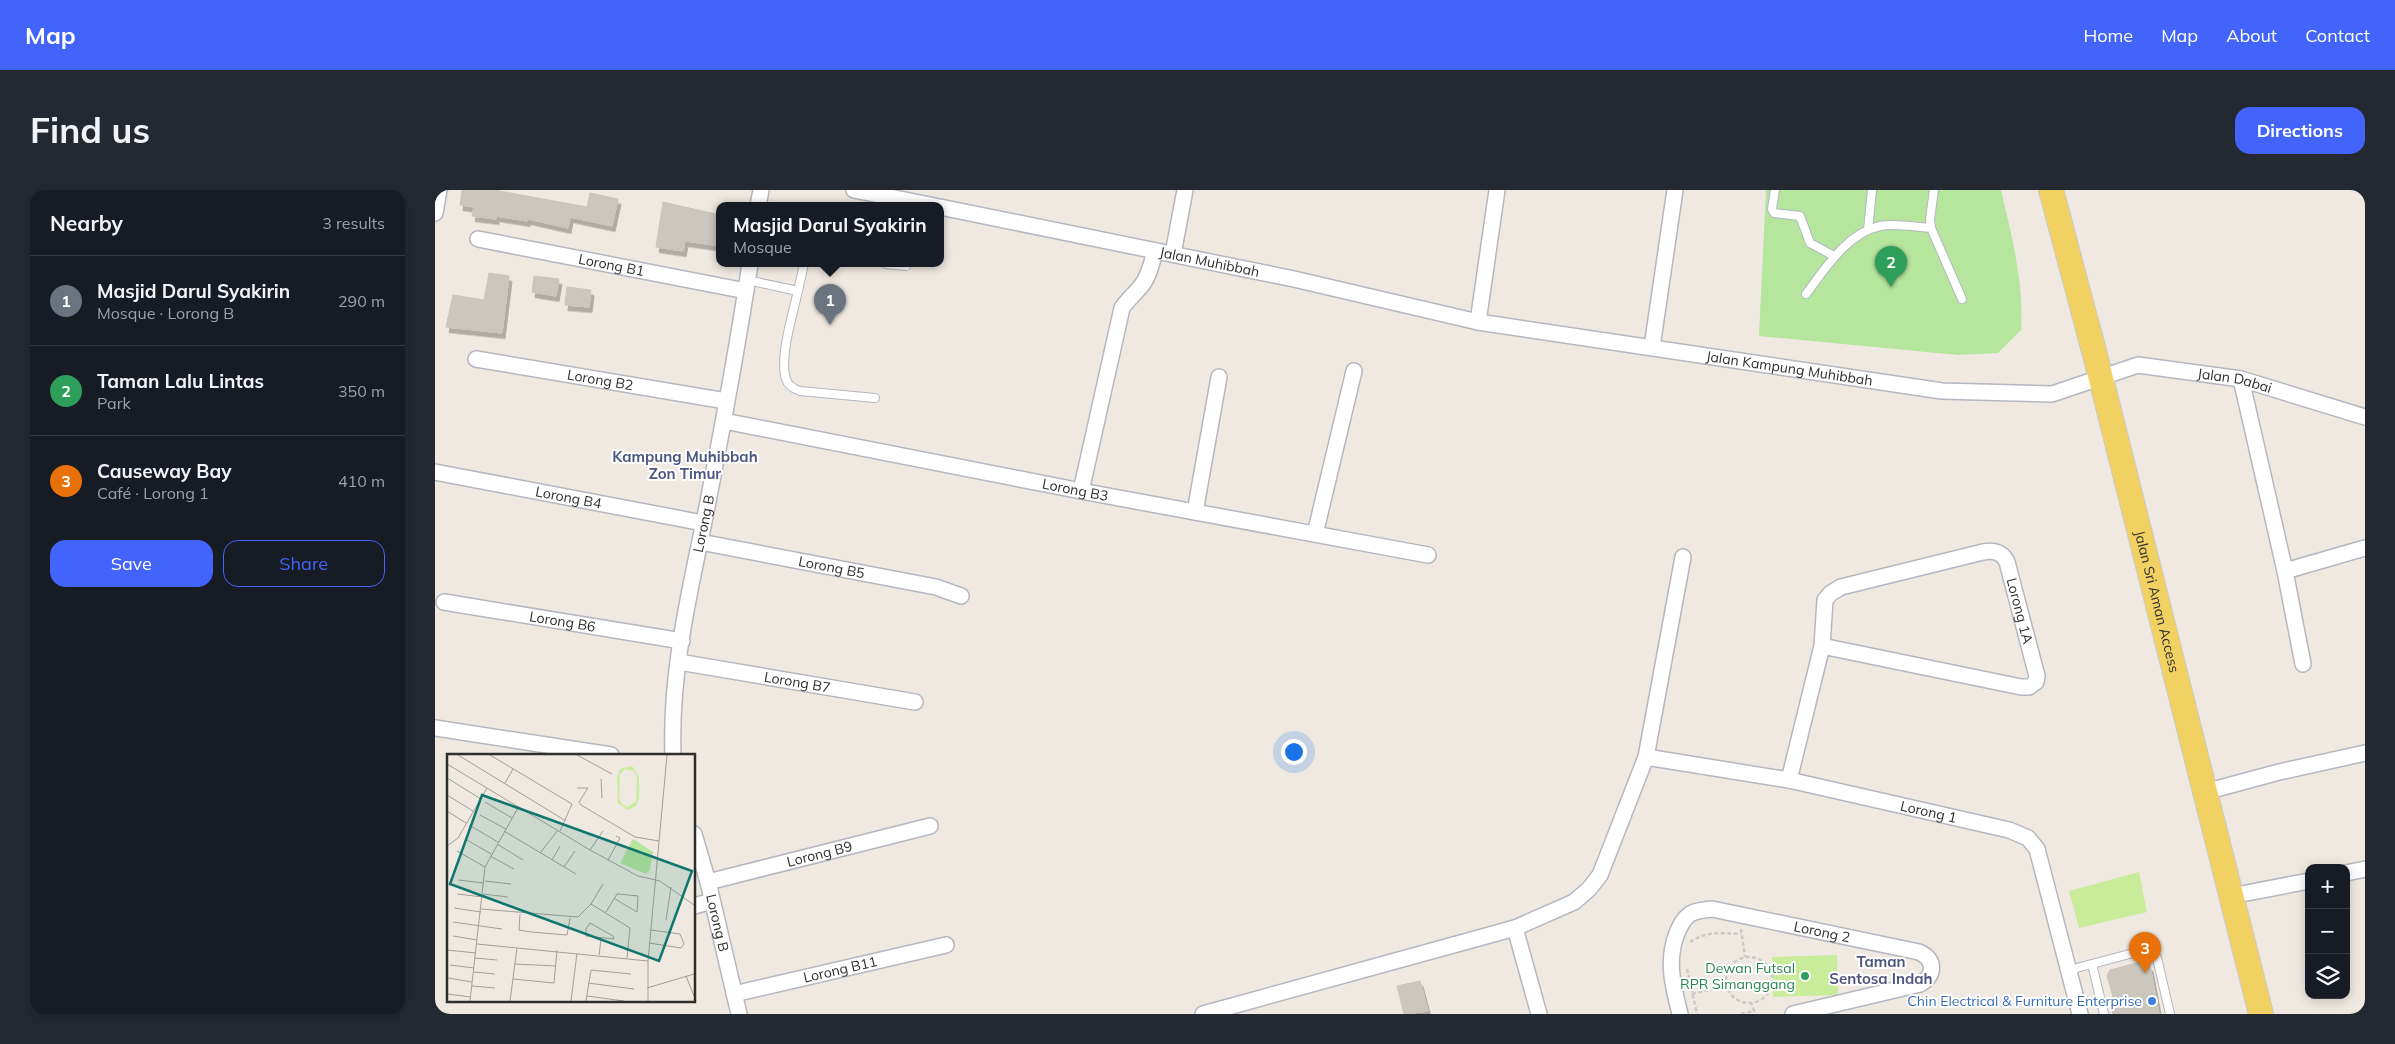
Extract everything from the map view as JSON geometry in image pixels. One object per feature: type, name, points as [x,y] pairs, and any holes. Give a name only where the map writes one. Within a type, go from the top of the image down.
[{"type":"main road","name":"Jalan Sri Aman Access","points":[[2051,190],[2101,379],[2261,1014]]},
{"type":"street","points":[[435,213],[439,190]]},
{"type":"street","points":[[854,190],[915,202]]},
{"type":"street","points":[[1173,254],[1185,190]]},
{"type":"street","points":[[1479,322],[1497,190]]},
{"type":"street","points":[[1652,347],[1675,190]]},
{"type":"street","name":"Jalan Muhibbah","points":[[944,208],[1294,278],[1479,322]]},
{"type":"street","name":"Lorong B1","points":[[478,239],[746,286]]},
{"type":"street","points":[[1081,491],[1123,308],[1128,298],[1145,280],[1155,251]]},
{"type":"street","name":"Lorong B","points":[[673,754],[674,705],[682,641],[703,523],[724,421],[749,267]]},
{"type":"street","name":"Jalan Kampung Muhibbah","points":[[1479,322],[1942,391],[2052,394],[2101,379]]},
{"type":"street","name":"Lorong B2","points":[[476,359],[726,401]]},
{"type":"street","name":"Jalan Dabai","points":[[2101,379],[2138,365],[2241,379],[2325,403],[2365,417]]},
{"type":"street","points":[[1315,534],[1354,371]]},
{"type":"street","points":[[1195,512],[1219,377]]},
{"type":"street","points":[[2241,379],[2285,571],[2303,664]]},
{"type":"street","name":"Lorong B3","points":[[724,421],[1081,491],[1428,554]]},
{"type":"street","name":"Lorong B4","points":[[435,472],[703,523]]},
{"type":"street","name":"Lorong B5","points":[[700,542],[936,587],[961,596]]},
{"type":"street","points":[[2285,571],[2365,548]]},
{"type":"street","name":"Lorong 1A","points":[[1789,780],[1822,646],[1825,600],[1831,593],[1841,587],[1992,550],[2005,557],[2007,562],[2037,676],[2036,682],[2029,687],[2021,687],[1822,646]]},
{"type":"street","points":[[1203,1014],[1515,928],[1574,902],[1589,889],[1599,875],[1646,757],[1683,557]]},
{"type":"street","name":"Lorong B6","points":[[444,602],[682,641]]},
{"type":"street","name":"Lorong B7","points":[[679,662],[915,702]]},
{"type":"street","points":[[435,728],[604,754]]},
{"type":"street","points":[[2205,792],[2279,772],[2365,753]]},
{"type":"street","name":"Lorong 1","points":[[1646,757],[1789,780],[2009,830],[2028,838],[2037,849],[2080,1014]]},
{"type":"street","name":"Lorong B9","points":[[708,882],[930,826]]},
{"type":"street","name":"Lorong B","points":[[695,837],[708,882],[739,1014]]},
{"type":"street","points":[[2350,872],[2365,869]]},
{"type":"street","points":[[2231,896],[2305,881]]},
{"type":"street","points":[[695,906],[711,901]]},
{"type":"street","name":"Lorong 2","points":[[1680,1014],[1670,971],[1672,946],[1681,923],[1688,915],[1697,911],[1712,908],[1919,952],[1930,961],[1932,972],[1920,984],[1823,1011],[1793,1014]]},
{"type":"street","points":[[1515,928],[1539,1014]]},
{"type":"street","name":"Lorong B11","points":[[734,994],[946,946]]},
{"type":"lane","points":[[1775,190],[1772,209],[1774,213],[1800,216],[1810,243],[1835,256]]},
{"type":"lane","points":[[1867,230],[1872,190]]},
{"type":"lane","points":[[1934,190],[1930,219],[1931,228],[1962,299]]},
{"type":"lane","points":[[1805,294],[1835,256],[1867,230],[1881,226],[1931,228]]},
{"type":"lane","points":[[803,267],[783,365],[786,381],[789,385],[800,391],[875,398]]},
{"type":"lane","points":[[746,286],[798,291]]},
{"type":"lane","points":[[2069,970],[2141,951],[2157,958],[2170,1014]]},
{"type":"lane","points":[[2092,964],[2104,1014]]},
{"type":"path","points":[[1741,915],[1741,934],[1745,957]]},
{"type":"path","points":[[1689,943],[1701,935],[1714,932],[1741,934]]},
{"type":"path","points":[[1745,957],[1759,959],[1770,970],[1772,977],[1770,991],[1766,997],[1752,1004],[1745,1004],[1733,998],[1726,986],[1728,971],[1732,965],[1745,957]]},
{"type":"path","points":[[1685,960],[1697,1014]]},
{"type":"path","points":[[1676,998],[1726,986]]},
{"type":"path","points":[[1741,1014],[1754,1011],[1752,1004]]},
{"type":"green space","points":[[1766,190],[2001,190],[2019,277],[2021,330],[1998,353],[1958,355],[1759,336]]},
{"type":"green space","points":[[2139,872],[2147,912],[2079,928],[2069,891]]},
{"type":"green space","name":"Dewan Futsal RPR Simanggang","points":[[1837,955],[1838,995],[1773,997],[1772,957]]},
{"type":"building","points":[[462,190],[494,190],[587,207],[590,193],[618,199],[612,226],[570,217],[568,228],[528,219],[527,221],[496,216],[496,219],[472,216],[474,207],[460,205]]},
{"type":"building","points":[[663,202],[716,214],[716,245],[685,241],[683,251],[656,247]]},
{"type":"building","points":[[489,273],[509,276],[502,333],[446,327],[453,295],[484,300]]},
{"type":"building","points":[[534,276],[559,279],[556,296],[532,292]]},
{"type":"building","points":[[567,287],[591,290],[589,307],[565,305]]},
{"type":"building","points":[[2144,961],[2150,966],[2159,1014],[2113,1014],[2110,1002],[2114,1000],[2107,976],[2110,970]]},
{"type":"building","points":[[1420,981],[1428,1011],[1404,1014],[1397,986]]},
{"type":"place","name":"Taman Lalu Lintas","points":[[1891,287]]},
{"type":"place","name":"Masjid Darul Syakirin","points":[[830,325]]},
{"type":"place","name":"Causeway Bay","points":[[2145,973]]},
{"type":"place","name":"Dewan Futsal RPR Simanggang","points":[[1805,976]]},
{"type":"place","name":"Chin Electrical & Furniture Enterprise","points":[[2152,1001]]},
{"type":"district","name":"Kampung Muhibbah Zon Timur","points":[[685,466]]},
{"type":"district","name":"Taman Sentosa Indah","points":[[1881,970]]}]
